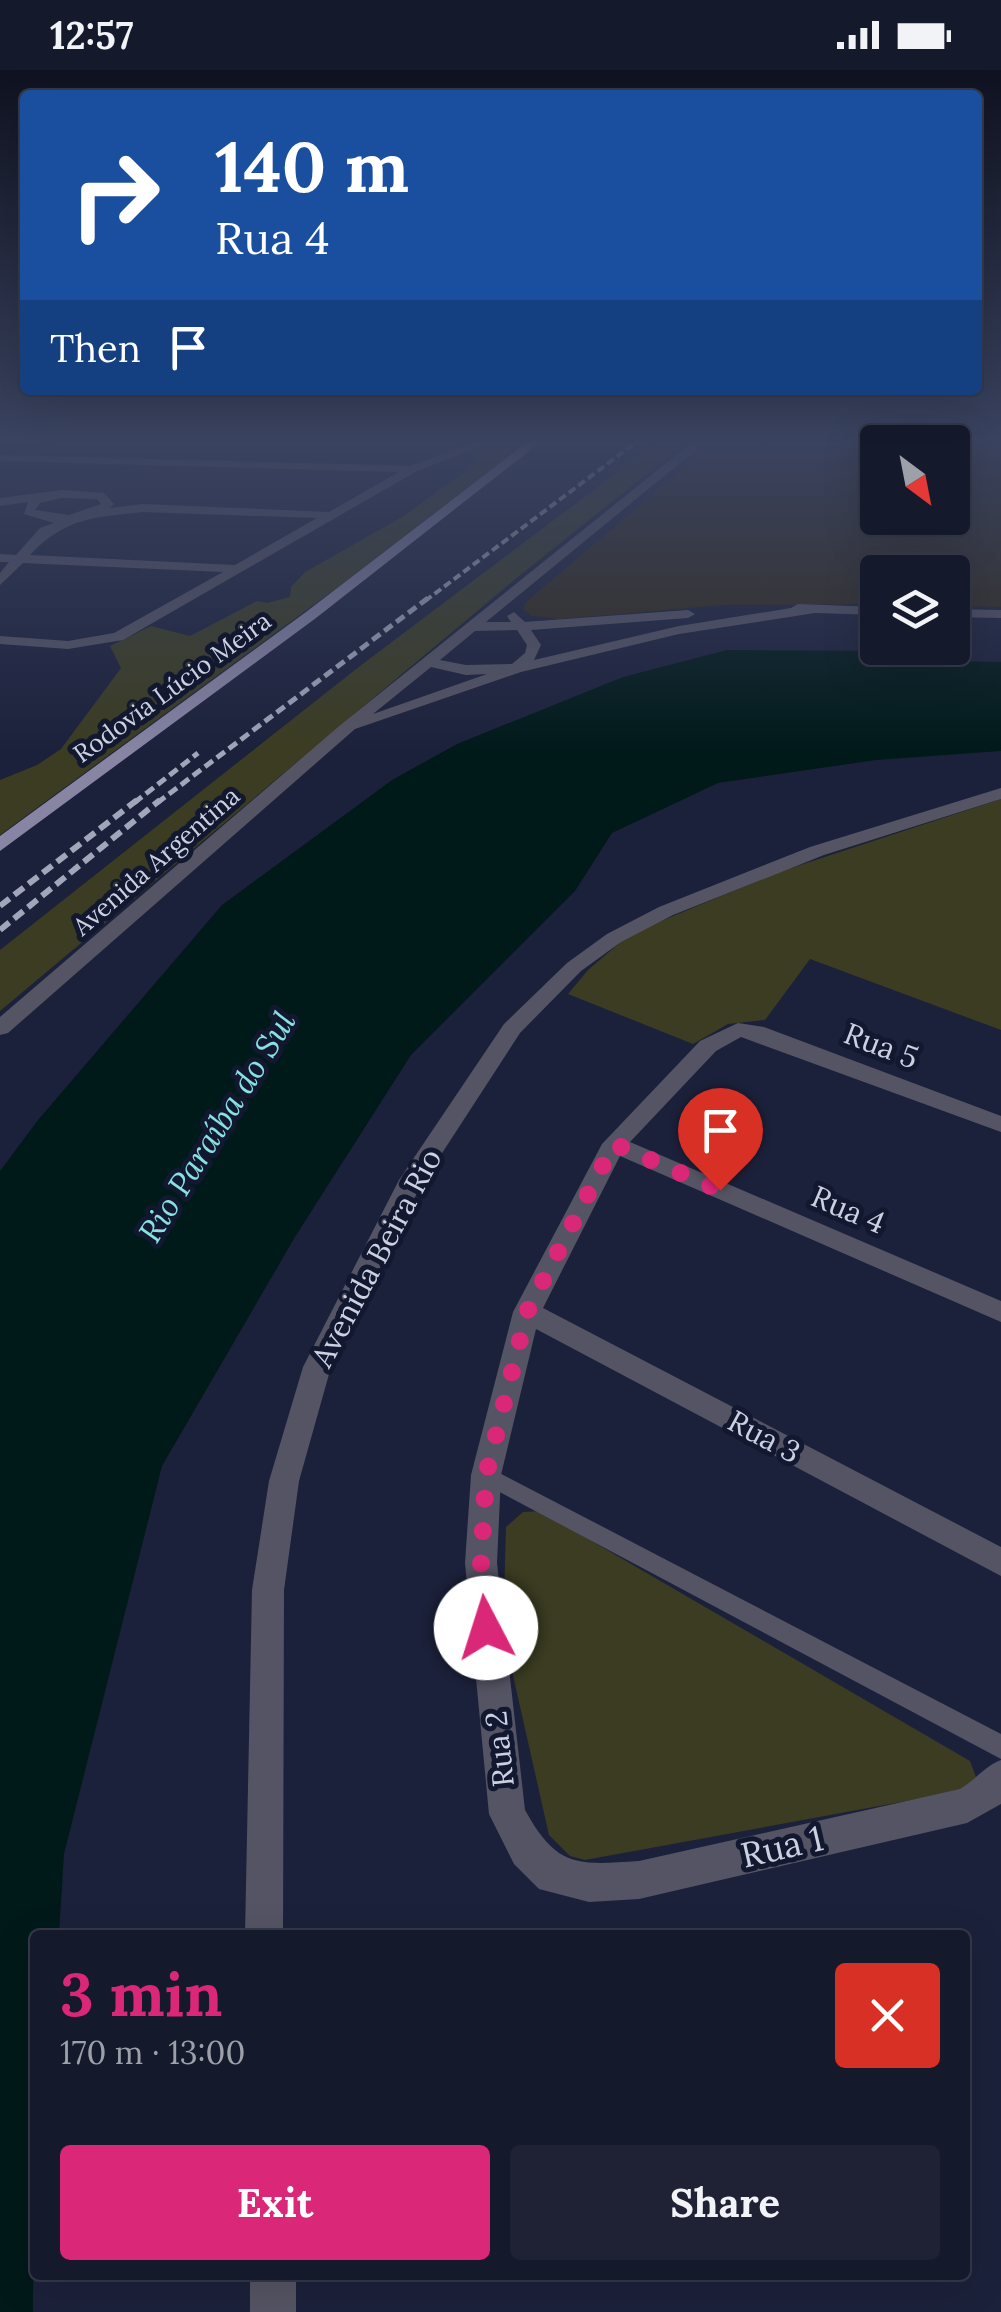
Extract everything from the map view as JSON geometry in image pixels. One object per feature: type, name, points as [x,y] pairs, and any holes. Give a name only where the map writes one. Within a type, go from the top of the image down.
[{"type":"main road","name":"Rodovia Lúcio Meira","points":[[0,845],[403,545]]},
{"type":"street","points":[[0,580],[33,545]]},
{"type":"street","points":[[0,640],[68,645],[118,637],[274,545]]},
{"type":"street","name":"Avenida Argentina","points":[[0,1028],[344,730],[575,545]]},
{"type":"street","points":[[0,558],[232,568]]},
{"type":"street","points":[[430,662],[466,670],[516,669],[532,654],[534,644],[510,607],[512,596]]},
{"type":"street","points":[[468,627],[521,627],[742,609],[860,610]]},
{"type":"street","points":[[344,730],[516,669],[679,630],[813,609]]},
{"type":"street","points":[[970,613],[1001,614]]},
{"type":"street","name":"Avenida Beira Rio","points":[[264,1930],[268,1590],[284,1481],[317,1367],[408,1186],[512,1029],[574,968],[614,938],[666,911],[818,851],[1001,793]]},
{"type":"street","name":"Rua 5","points":[[738,1030],[778,1039],[1001,1124]]},
{"type":"street","name":"Rua 2","points":[[552,1876],[527,1851],[507,1814],[481,1563],[486,1475],[527,1312],[614,1144],[708,1046],[738,1030]]},
{"type":"street","name":"Rua 4","points":[[614,1144],[1001,1312]]},
{"type":"street","name":"Rua 3","points":[[527,1312],[1001,1562]]},
{"type":"street","name":"Rua 1","points":[[552,1876],[589,1883],[639,1880],[967,1805],[993,1789],[1001,1777]]},
{"type":"street","points":[[272,2280],[274,2312]]},
{"type":"lane","points":[[486,1475],[1001,1747]]},
{"type":"shaded area","points":[[593,545],[1001,545],[1001,607],[970,606],[970,555],[860,555],[860,604],[724,605],[560,619],[532,616],[523,609],[526,602]]},
{"type":"green space","points":[[353,545],[393,545],[0,835],[0,780],[37,765],[61,749],[121,668],[110,646],[151,626],[190,636],[257,601],[267,603],[290,597],[291,587],[305,572]]},
{"type":"green space","points":[[521,545],[558,545],[0,1011],[0,950],[360,666]]},
{"type":"green space","points":[[1001,799],[1001,1030],[810,959],[765,1020],[728,1024],[693,1044],[568,994],[588,970],[630,934],[779,872]]},
{"type":"green space","points":[[540,1511],[970,1761],[976,1777],[961,1791],[585,1860],[570,1856],[549,1835],[503,1631],[506,1527],[523,1512]]},
{"type":"water","name":"Rio Paraíba do Sul","points":[[727,650],[860,651],[860,665],[1001,662],[1001,751],[876,760],[718,783],[612,833],[575,891],[411,1055],[295,1237],[162,1466],[64,1854],[59,1930],[30,1930],[33,2312],[0,2312],[0,1171],[38,1120],[222,905],[392,780],[457,744],[623,677]]},
{"type":"railway","points":[[425,601],[500,545]]},
{"type":"railway","points":[[157,803],[428,598]]},
{"type":"railway","points":[[134,803],[198,753]]},
{"type":"railway","points":[[0,906],[137,800]]},
{"type":"railway","points":[[0,930],[160,800]]},
{"type":"route","points":[[486,1628],[481,1563],[486,1475],[527,1312],[614,1144],[720,1190]]}]
